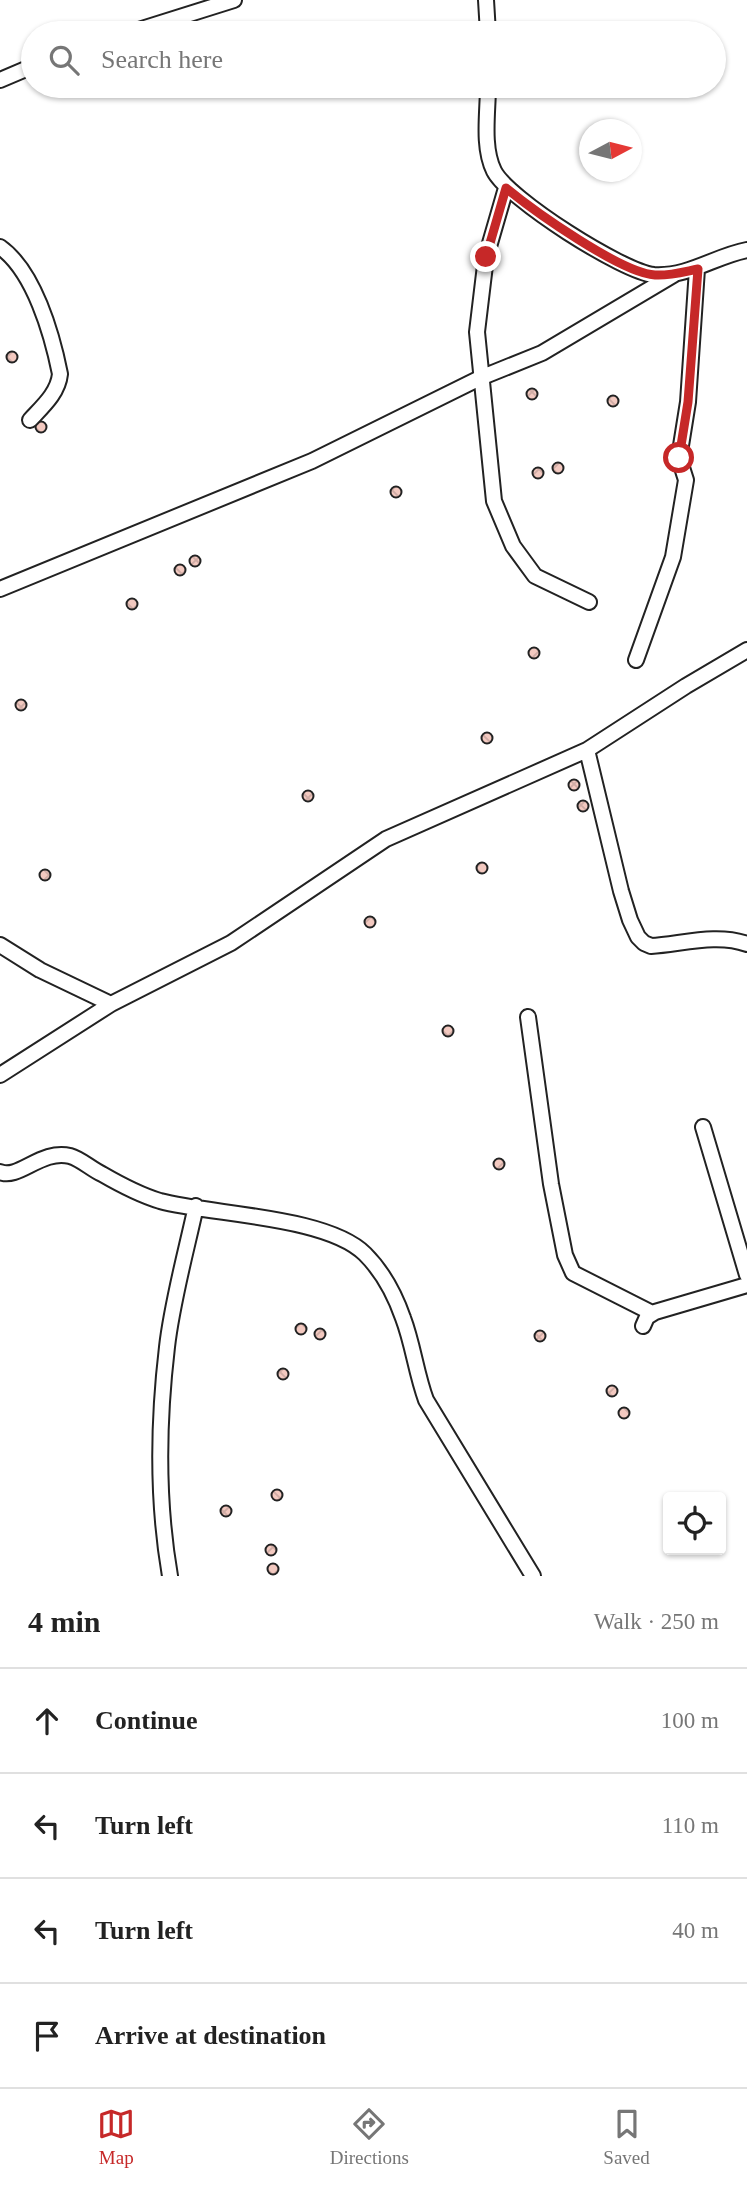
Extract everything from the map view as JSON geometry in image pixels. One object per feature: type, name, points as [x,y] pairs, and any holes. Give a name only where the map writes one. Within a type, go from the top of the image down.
[{"type":"street","points":[[168,21],[234,0]]},
{"type":"street","points":[[486,0],[487,21]]},
{"type":"street","points":[[0,80],[21,71]]},
{"type":"street","points":[[488,98],[489,150],[494,171],[506,188],[522,202],[623,265],[652,275],[675,274],[698,269],[747,250]]},
{"type":"street","points":[[506,188],[486,257],[477,332],[494,502],[513,546],[535,576],[589,602]]},
{"type":"street","points":[[0,247],[19,263],[29,282],[39,304],[60,374],[54,392],[30,420]]},
{"type":"street","points":[[636,660],[673,557],[686,480],[679,458],[688,402],[698,269]]},
{"type":"street","points":[[0,589],[312,461],[480,378],[542,353],[675,274]]},
{"type":"street","points":[[0,1075],[111,1004],[231,943],[386,839],[587,750],[747,650]]},
{"type":"street","points":[[587,750],[621,891],[638,936],[651,946],[706,939],[735,940],[747,944]]},
{"type":"street","points":[[0,945],[40,970],[111,1004]]},
{"type":"street","points":[[528,1017],[551,1184],[565,1255],[573,1273],[652,1313]]},
{"type":"street","points":[[703,1127],[747,1275]]},
{"type":"street","points":[[0,1172],[6,1175],[15,1174],[43,1158],[55,1155],[71,1156],[140,1194],[163,1202],[287,1223],[327,1233],[363,1252],[385,1280],[403,1317],[426,1400],[533,1576]]},
{"type":"street","points":[[170,1576],[164,1542],[159,1475],[167,1346],[196,1206]]},
{"type":"street","points":[[643,1326],[652,1313],[747,1284]]},
{"type":"building","points":[[12,352],[16,353],[16,361],[12,362],[8,361],[7,357],[8,353]]},
{"type":"building","points":[[532,389],[536,390],[536,398],[532,399],[528,398],[527,394],[528,390]]},
{"type":"building","points":[[613,396],[617,397],[617,405],[613,406],[609,405],[608,401],[609,397]]},
{"type":"building","points":[[41,422],[45,423],[45,431],[41,432],[37,431],[36,427],[37,423]]},
{"type":"building","points":[[558,462],[564,468],[558,474],[552,468]]},
{"type":"building","points":[[538,468],[542,469],[542,477],[538,478],[534,477],[533,473],[534,469]]},
{"type":"building","points":[[396,487],[400,488],[400,496],[396,497],[392,496],[391,492],[392,488]]},
{"type":"building","points":[[195,556],[199,557],[199,565],[195,566],[191,565],[190,561],[191,557]]},
{"type":"building","points":[[180,565],[184,566],[184,574],[180,575],[176,574],[175,570],[176,566]]},
{"type":"building","points":[[132,598],[138,604],[132,610],[126,604]]},
{"type":"building","points":[[534,648],[538,649],[538,657],[534,658],[530,657],[529,653],[530,649]]},
{"type":"building","points":[[21,700],[25,701],[25,709],[21,710],[17,709],[16,705],[17,701]]},
{"type":"building","points":[[487,732],[493,738],[487,744],[481,738]]},
{"type":"building","points":[[574,780],[578,781],[578,789],[574,790],[570,789],[569,785],[570,781]]},
{"type":"building","points":[[308,790],[314,796],[308,802],[302,796]]},
{"type":"building","points":[[583,801],[587,802],[587,810],[583,811],[579,810],[578,806],[579,802]]},
{"type":"building","points":[[482,862],[488,868],[482,874],[476,868]]},
{"type":"building","points":[[45,870],[49,871],[49,879],[45,880],[41,879],[40,875],[41,871]]},
{"type":"building","points":[[370,916],[376,922],[370,928],[364,922]]},
{"type":"building","points":[[448,1026],[452,1027],[452,1035],[448,1036],[444,1035],[443,1031],[444,1027]]},
{"type":"building","points":[[499,1159],[503,1160],[503,1168],[499,1169],[495,1168],[494,1164],[495,1160]]},
{"type":"building","points":[[301,1323],[307,1329],[301,1335],[295,1329]]},
{"type":"building","points":[[320,1329],[324,1330],[324,1338],[320,1339],[316,1338],[315,1334],[316,1330]]},
{"type":"building","points":[[540,1331],[544,1332],[544,1340],[540,1341],[536,1340],[535,1336],[536,1332]]},
{"type":"building","points":[[283,1369],[287,1370],[287,1378],[283,1379],[279,1378],[278,1374],[279,1370]]},
{"type":"building","points":[[612,1386],[616,1387],[616,1395],[612,1396],[608,1395],[607,1391],[608,1387]]},
{"type":"building","points":[[624,1408],[628,1409],[628,1417],[624,1418],[620,1417],[619,1413],[620,1409]]},
{"type":"building","points":[[277,1490],[281,1491],[281,1499],[277,1500],[273,1499],[272,1495],[273,1491]]},
{"type":"building","points":[[226,1506],[230,1507],[230,1515],[226,1516],[222,1515],[221,1511],[222,1507]]},
{"type":"building","points":[[271,1545],[275,1546],[275,1554],[271,1555],[267,1554],[266,1550],[267,1546]]},
{"type":"building","points":[[273,1563],[279,1569],[273,1575],[267,1569]]},
{"type":"route","points":[[486,257],[506,188],[522,202],[623,265],[652,275],[698,269],[688,402],[679,458]]}]
